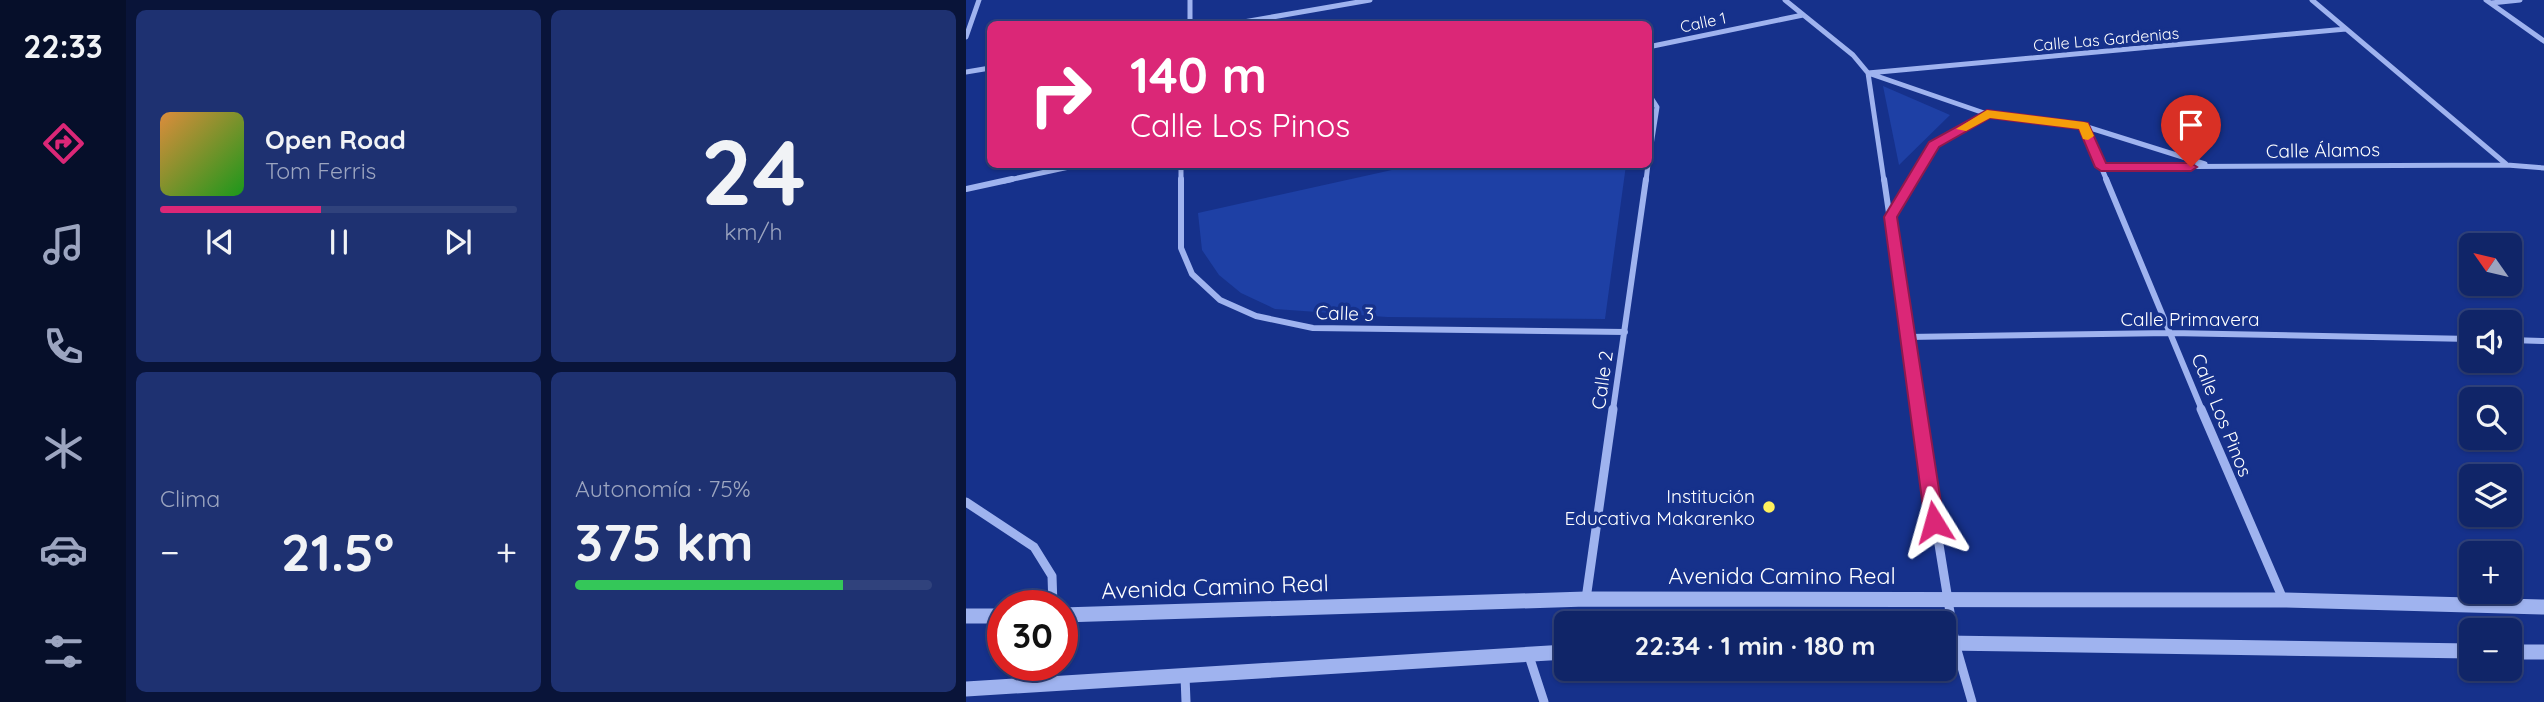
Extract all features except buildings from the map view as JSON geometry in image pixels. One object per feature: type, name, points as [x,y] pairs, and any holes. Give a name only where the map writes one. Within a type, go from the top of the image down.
[{"type":"street","points":[[966,37],[979,0]]},
{"type":"street","points":[[1190,0],[1190,21]]},
{"type":"street","points":[[1249,21],[1370,0]]},
{"type":"street","points":[[1785,0],[1853,55],[1868,73],[1936,99],[1987,114],[2084,126],[2213,166]]},
{"type":"street","points":[[2312,0],[2507,165]]},
{"type":"street","points":[[2488,1],[2520,0]]},
{"type":"street","points":[[2488,1],[2544,41]]},
{"type":"street","name":"Calle 1","points":[[1652,46],[1804,15]]},
{"type":"street","name":"Calle Las Gardenias","points":[[1868,73],[2346,29]]},
{"type":"street","points":[[966,72],[987,68]]},
{"type":"street","points":[[1868,73],[1949,611]]},
{"type":"street","name":"Calle 2","points":[[1652,99],[1657,107],[1652,139]]},
{"type":"street","points":[[1891,217],[1934,145],[1987,114]]},
{"type":"street","name":"Calle Los Pinos","points":[[2084,126],[2259,547],[2284,600]]},
{"type":"street","name":"Calle Álamos","points":[[2101,167],[2507,165],[2544,168]]},
{"type":"street","points":[[966,189],[1064,168]]},
{"type":"street","name":"Calle 3","points":[[1181,168],[1182,255],[1210,291],[1236,308],[1268,322],[1313,328],[1625,332]]},
{"type":"street","name":"Calle 2","points":[[1586,599],[1647,168]]},
{"type":"street","name":"Calle Primavera","points":[[1908,338],[2171,333],[2459,339]]},
{"type":"street","points":[[2522,340],[2544,341]]},
{"type":"street","points":[[966,502],[1034,547],[1052,576],[1053,590]]},
{"type":"street","name":"Avenida Camino Real","points":[[1078,615],[1586,599],[2284,600],[2544,607]]},
{"type":"street","points":[[966,616],[987,616]]},
{"type":"street","points":[[1956,643],[2459,651]]},
{"type":"street","points":[[966,689],[1554,652]]},
{"type":"street","points":[[2522,652],[2544,652]]},
{"type":"street","points":[[1528,653],[1544,702]]},
{"type":"street","points":[[1956,659],[1972,702]]},
{"type":"street","points":[[1185,676],[1185,702]]},
{"type":"street","points":[[1015,685],[1017,681]]},
{"type":"shaded area","points":[[1883,86],[1950,115],[1899,165]]},
{"type":"shaded area","points":[[1401,168],[1626,168],[1605,319],[1387,317],[1275,309],[1241,293],[1219,275],[1202,250],[1198,213]]},
{"type":"slow traffic","points":[[1962,129],[1987,114],[2084,126],[2088,136]]},
{"type":"place","name":"Institución Educativa Makarenko","points":[[1769,507]]},
{"type":"route","points":[[1934,522],[1891,217],[1934,145],[1987,114],[2084,126],[2101,167],[2191,167]]}]
